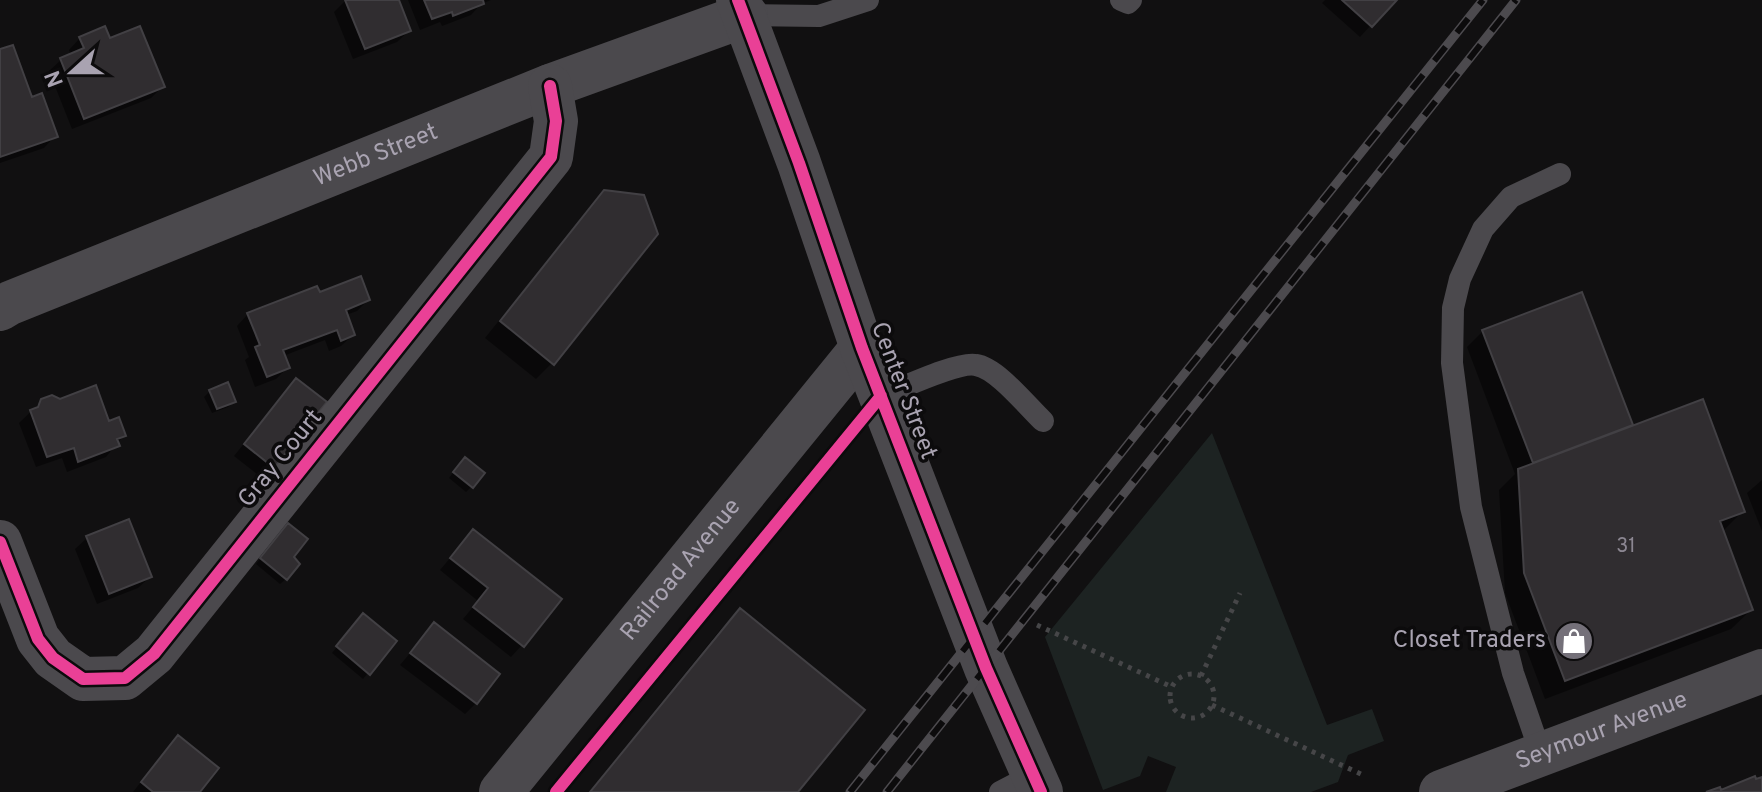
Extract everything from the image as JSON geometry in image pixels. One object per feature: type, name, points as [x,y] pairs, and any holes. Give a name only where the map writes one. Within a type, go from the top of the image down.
[{"type":"street","name":"Webb Street","points":[[5,306],[742,8]]},
{"type":"street","name":"Center Street","points":[[742,8],[862,348],[986,668],[1024,786]]},
{"type":"street","name":"Gray Court","points":[[0,542],[38,639],[53,658],[83,679],[125,678],[135,670],[154,654],[551,157],[556,121],[550,86]]},
{"type":"street","name":"Railroad Avenue","points":[[501,792],[862,348]]},
{"type":"street","name":"Seymour Avenue","points":[[1441,792],[1762,671]]},
{"type":"lane","points":[[742,8],[819,16],[868,0]]},
{"type":"lane","points":[[1121,0],[1128,3],[1131,0]]},
{"type":"lane","points":[[1541,754],[1513,673],[1471,507],[1452,363],[1453,308],[1460,279],[1483,229],[1511,197],[1560,174]]},
{"type":"lane","points":[[881,396],[953,368],[975,364],[991,371],[1043,421]]},
{"type":"path","points":[[1201,676],[1240,593]]},
{"type":"path","points":[[1037,625],[1172,687]]},
{"type":"path","points":[[1190,674],[1201,676],[1213,690],[1212,705],[1203,715],[1183,716],[1171,700],[1172,687],[1190,674]]},
{"type":"path","points":[[1212,705],[1365,776]]},
{"type":"shaded area","points":[[1212,433],[1327,725],[1372,709],[1384,741],[1348,755],[1338,782],[1311,792],[1166,792],[1176,767],[1148,756],[1140,776],[1103,790],[1045,637]]},
{"type":"building","points":[[345,0],[399,0],[411,31],[365,49]]},
{"type":"building","points":[[424,0],[483,0],[484,4],[453,16],[452,12],[432,19]]},
{"type":"building","points":[[1342,0],[1397,0],[1372,27]]},
{"type":"building","points":[[105,26],[110,38],[140,26],[165,87],[84,119],[60,58],[84,48],[79,37]]},
{"type":"building","points":[[13,45],[32,97],[42,93],[58,137],[0,157],[0,49]]},
{"type":"building","points":[[604,190],[644,195],[658,234],[554,365],[500,321]]},
{"type":"building","points":[[361,276],[370,300],[346,310],[355,335],[341,341],[337,330],[283,350],[290,368],[267,377],[255,347],[260,345],[247,313],[317,286],[320,292]]},
{"type":"building","points":[[1582,292],[1633,425],[1533,463],[1482,330]]},
{"type":"building","points":[[296,378],[327,402],[274,468],[244,444]]},
{"type":"building","points":[[228,382],[236,402],[217,409],[209,390]]},
{"type":"building","points":[[96,385],[109,421],[119,417],[126,436],[117,439],[120,446],[78,462],[74,448],[47,457],[30,410],[38,407],[41,399],[52,395],[60,399]]},
{"type":"building","points":[[1703,399],[1745,512],[1720,521],[1753,610],[1565,681],[1524,573],[1518,469]]},
{"type":"building","points":[[465,457],[485,473],[473,488],[453,472]]},
{"type":"building","points":[[129,519],[152,577],[109,594],[86,536]]},
{"type":"building","points":[[288,523],[308,539],[294,557],[300,564],[287,580],[260,558]]},
{"type":"building","points":[[473,529],[562,599],[524,647],[473,607],[488,588],[450,558]]},
{"type":"building","points":[[740,608],[865,710],[798,792],[590,792]]},
{"type":"building","points":[[363,613],[397,641],[370,675],[336,646]]},
{"type":"building","points":[[434,622],[500,674],[477,704],[410,653]]},
{"type":"building","points":[[178,735],[219,768],[200,792],[153,792],[141,782]]},
{"type":"building","points":[[1755,776],[1756,779],[1762,777],[1762,792],[1706,792],[1720,787],[1721,790]]},
{"type":"railway","points":[[850,792],[1483,0]]},
{"type":"railway","points":[[887,792],[1516,0]]},
{"type":"cycle path","points":[[738,0],[799,163],[862,348],[986,668],[1041,792]]},
{"type":"cycle path","points":[[0,542],[38,639],[53,658],[83,679],[125,678],[154,654],[551,157],[556,121],[550,86]]},
{"type":"cycle path","points":[[556,792],[881,396]]},
{"type":"place","name":"Closet Traders","points":[[1574,641]]}]
